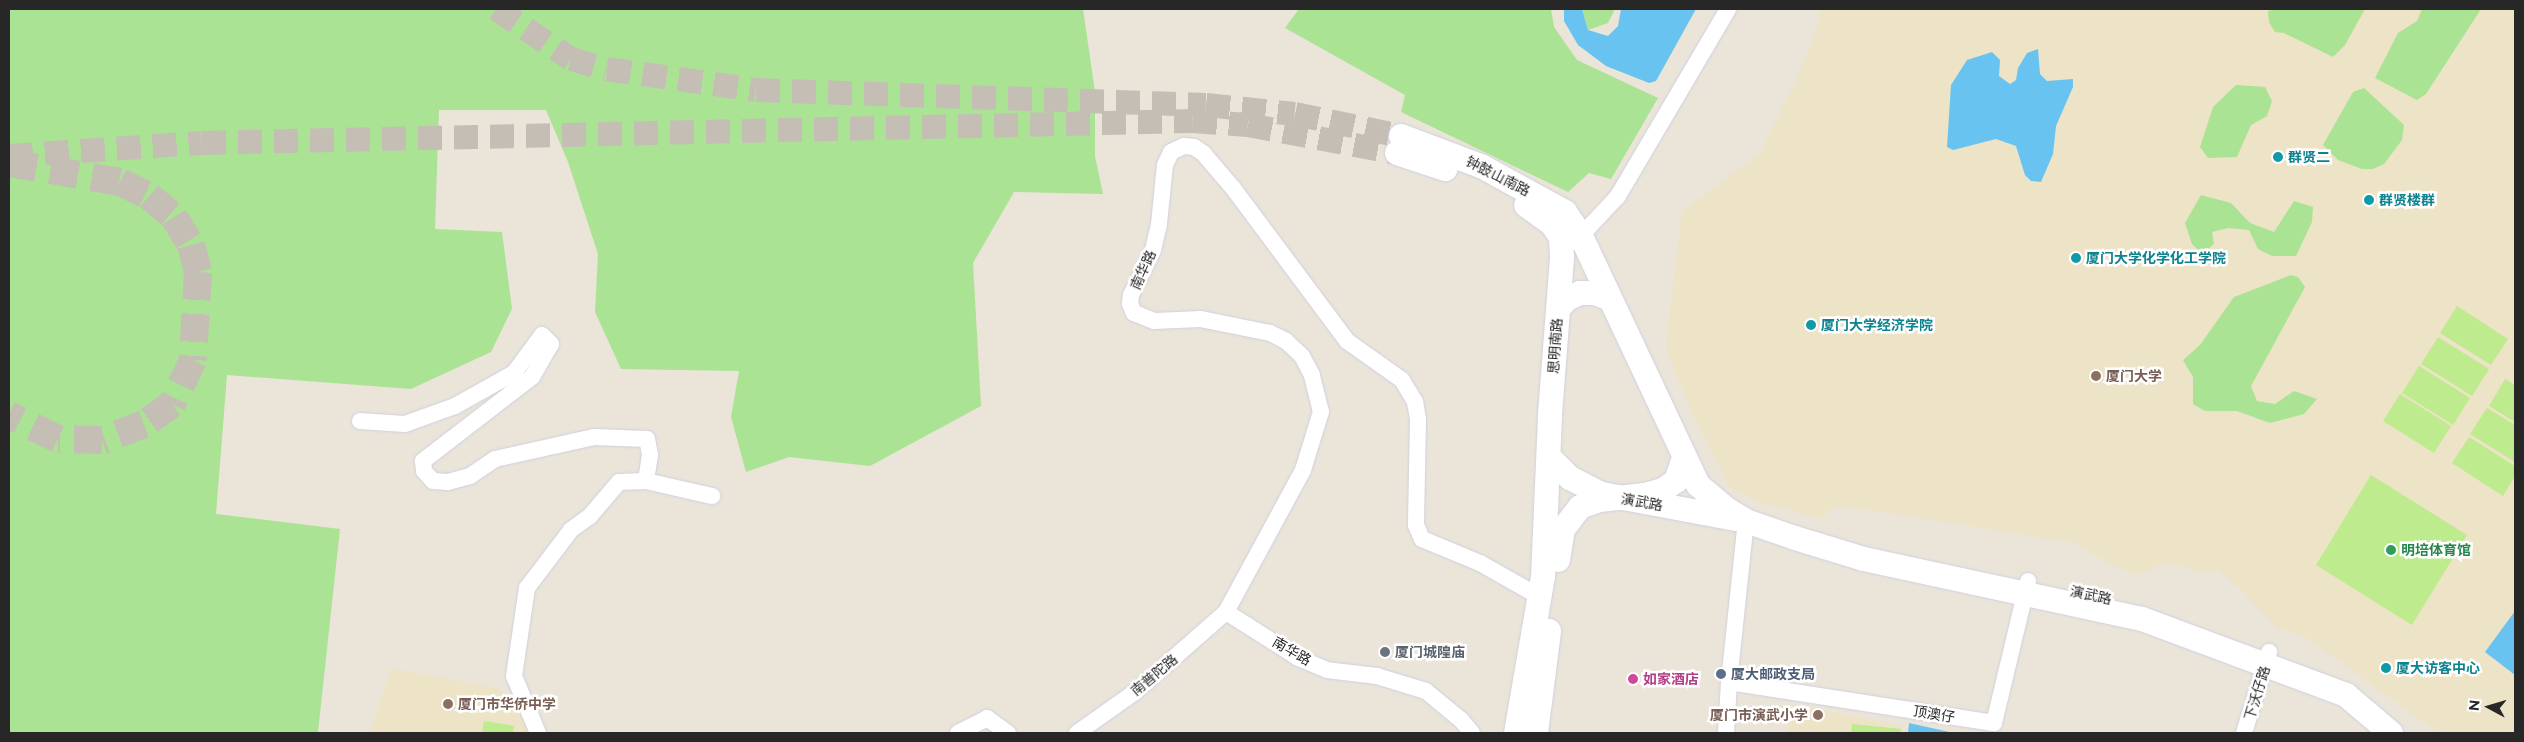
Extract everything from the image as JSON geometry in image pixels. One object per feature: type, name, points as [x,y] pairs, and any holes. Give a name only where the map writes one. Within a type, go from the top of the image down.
[{"type":"main road","name":"钟鼓山南路","points":[[1562,257],[1561,237],[1552,224],[1535,210],[1399,145],[1450,153],[1515,184],[1565,212],[1581,236],[1698,485],[1746,521]]},
{"type":"main road","name":"思明南路","points":[[1516,733],[1540,597],[1562,257]]},
{"type":"main road","points":[[1558,309],[1567,299],[1580,292],[1595,293],[1610,299]]},
{"type":"main road","name":"演武路","points":[[1549,457],[1579,484],[1623,498],[1746,521],[2027,587],[2146,607],[2267,658],[2346,695],[2391,733]]},
{"type":"main road","points":[[1536,733],[1563,529],[1580,507],[1599,500],[1623,498],[1662,490],[1676,481],[1684,458]]},
{"type":"main road","name":"演武路","points":[[2267,658],[2353,683],[2411,733]]},
{"type":"street","points":[[1562,257],[1618,196],[1728,9]]},
{"type":"street","name":"南华路","points":[[1472,733],[1461,720],[1426,691],[1377,676],[1327,670],[1298,657],[1226,612],[1303,470],[1321,412],[1312,374],[1302,356],[1286,341],[1270,333],[1202,319],[1154,321],[1134,313],[1130,304],[1131,296],[1153,250],[1159,224],[1165,165],[1171,152],[1184,146],[1194,147],[1203,153],[1233,188],[1347,341],[1402,380],[1415,402],[1418,419],[1416,526],[1422,539],[1480,563],[1540,597]]},
{"type":"street","points":[[360,421],[405,424],[455,406],[514,373],[542,335],[551,344],[532,377],[502,403],[434,450],[423,461],[424,471],[433,481],[448,482],[470,476],[495,459],[594,437],[632,437],[647,439],[650,456],[646,481]]},
{"type":"street","points":[[538,733],[514,676],[526,588],[571,530],[590,516],[619,482],[646,481],[712,496]]},
{"type":"street","points":[[1726,733],[1728,682],[1746,521]]},
{"type":"street","name":"顶澳仔","points":[[1728,682],[1994,723],[2027,587]]},
{"type":"street","name":"南普陀路","points":[[1077,733],[1135,692],[1226,612]]},
{"type":"street","name":"下沃仔路","points":[[2244,733],[2267,658]]},
{"type":"street","points":[[958,733],[988,718],[1008,733]]},
{"type":"shaded area","name":"厦门大学","points":[[1817,9],[2515,9],[2515,733],[2439,733],[2306,637],[2279,629],[2239,588],[2215,568],[2213,574],[2164,563],[2140,575],[2111,565],[2075,543],[1839,505],[1829,510],[1823,519],[1759,502],[1730,488],[1688,405],[1666,347],[1682,212],[1760,153],[1808,54],[1821,14]]},
{"type":"shaded area","name":"厦门市华侨中学","points":[[391,668],[500,689],[532,719],[536,733],[365,733],[370,731]]},
{"type":"shaded area","name":"厦门市演武小学","points":[[1790,704],[1903,726],[1902,733],[1788,733]]},
{"type":"green space","points":[[9,9],[1083,9],[1095,92],[1095,156],[1103,194],[1014,192],[973,263],[981,406],[870,466],[789,457],[746,472],[731,417],[739,371],[621,369],[595,312],[598,254],[568,162],[546,110],[439,110],[435,229],[502,232],[512,309],[491,352],[411,389],[227,375],[216,514],[340,529],[318,732],[9,733]]},
{"type":"green space","points":[[1299,9],[1551,9],[1554,27],[1577,60],[1658,98],[1611,179],[1589,173],[1568,192],[1401,112],[1405,95],[1285,28]]},
{"type":"green space","points":[[1582,9],[1614,9],[1614,11],[1608,23],[1588,30]]},
{"type":"green space","points":[[2275,9],[2365,9],[2345,45],[2333,57],[2284,33],[2275,32],[2269,22],[2268,11]]},
{"type":"green space","points":[[2422,9],[2481,9],[2426,94],[2417,100],[2375,78],[2398,33],[2417,21]]},
{"type":"green space","points":[[2236,85],[2265,87],[2272,101],[2267,116],[2251,125],[2237,157],[2208,158],[2200,147],[2213,107]]},
{"type":"green space","points":[[2364,88],[2404,125],[2402,140],[2384,164],[2373,169],[2362,169],[2338,160],[2323,145],[2353,92]]},
{"type":"green space","points":[[2201,195],[2231,203],[2250,223],[2274,232],[2294,201],[2313,207],[2312,222],[2296,256],[2272,256],[2258,249],[2249,230],[2228,228],[2212,232],[2214,244],[2202,254],[2192,244],[2185,223]]},
{"type":"green space","points":[[2291,275],[2298,277],[2305,287],[2251,386],[2257,401],[2275,404],[2294,391],[2317,399],[2304,414],[2270,423],[2237,411],[2205,411],[2193,404],[2193,377],[2183,360],[2200,345],[2234,297]]},
{"type":"green space","points":[[2457,306],[2508,339],[2491,365],[2440,333]]},
{"type":"green space","points":[[2438,337],[2489,369],[2472,396],[2421,364]]},
{"type":"green space","points":[[2419,366],[2470,398],[2453,425],[2402,393]]},
{"type":"green space","points":[[2505,379],[2515,385],[2515,422],[2489,406]]},
{"type":"green space","points":[[2400,394],[2451,426],[2434,453],[2383,421]]},
{"type":"green space","points":[[2487,408],[2515,425],[2515,462],[2470,434]]},
{"type":"green space","points":[[2469,437],[2515,466],[2515,476],[2503,496],[2452,463]]},
{"type":"green space","name":"明培体育馆","points":[[2371,475],[2467,535],[2412,625],[2316,565]]},
{"type":"green space","points":[[484,721],[514,726],[513,733],[482,733]]},
{"type":"green space","points":[[1852,724],[1901,729],[1900,733],[1851,733]]},
{"type":"water","points":[[1564,9],[1582,9],[1588,30],[1608,36],[1618,26],[1621,9],[1696,9],[1656,81],[1649,83],[1606,66],[1578,45],[1564,21]]},
{"type":"water","points":[[2038,49],[2040,74],[2047,81],[2073,79],[2073,87],[2056,126],[2053,154],[2041,182],[2031,181],[2025,175],[2016,146],[1996,139],[1953,150],[1947,147],[1951,85],[1967,60],[1992,52],[2000,60],[1999,76],[2010,84],[2016,80],[2018,68],[2027,53]]},
{"type":"water","points":[[2515,611],[2515,675],[2485,652]]},
{"type":"water","points":[[1909,723],[1954,733],[1908,733]]},
{"type":"tunnel","points":[[496,9],[571,59],[607,69],[756,90],[1206,105],[1295,114],[1401,136]]},
{"type":"tunnel","points":[[9,156],[202,143],[1193,121],[1248,125],[1397,153]]},
{"type":"tunnel","points":[[9,163],[120,182],[149,196],[174,217],[191,245],[198,272],[193,360],[172,404],[144,424],[102,440],[58,439],[9,415]]},
{"type":"place","name":"群贤二","points":[[2278,157]]},
{"type":"place","name":"群贤楼群","points":[[2369,200]]},
{"type":"place","name":"厦门大学化学化工学院","points":[[2076,258]]},
{"type":"place","name":"厦门大学经济学院","points":[[1811,325]]},
{"type":"place","name":"厦门大学","points":[[2096,376]]},
{"type":"place","name":"明培体育馆","points":[[2391,550]]},
{"type":"place","name":"厦门城隍庙","points":[[1385,652]]},
{"type":"place","name":"厦大访客中心","points":[[2386,668]]},
{"type":"place","name":"厦大邮政支局","points":[[1721,674]]},
{"type":"place","name":"如家酒店","points":[[1633,679]]},
{"type":"place","name":"厦门市华侨中学","points":[[448,704]]},
{"type":"place","name":"厦门市演武小学","points":[[1818,715]]}]
